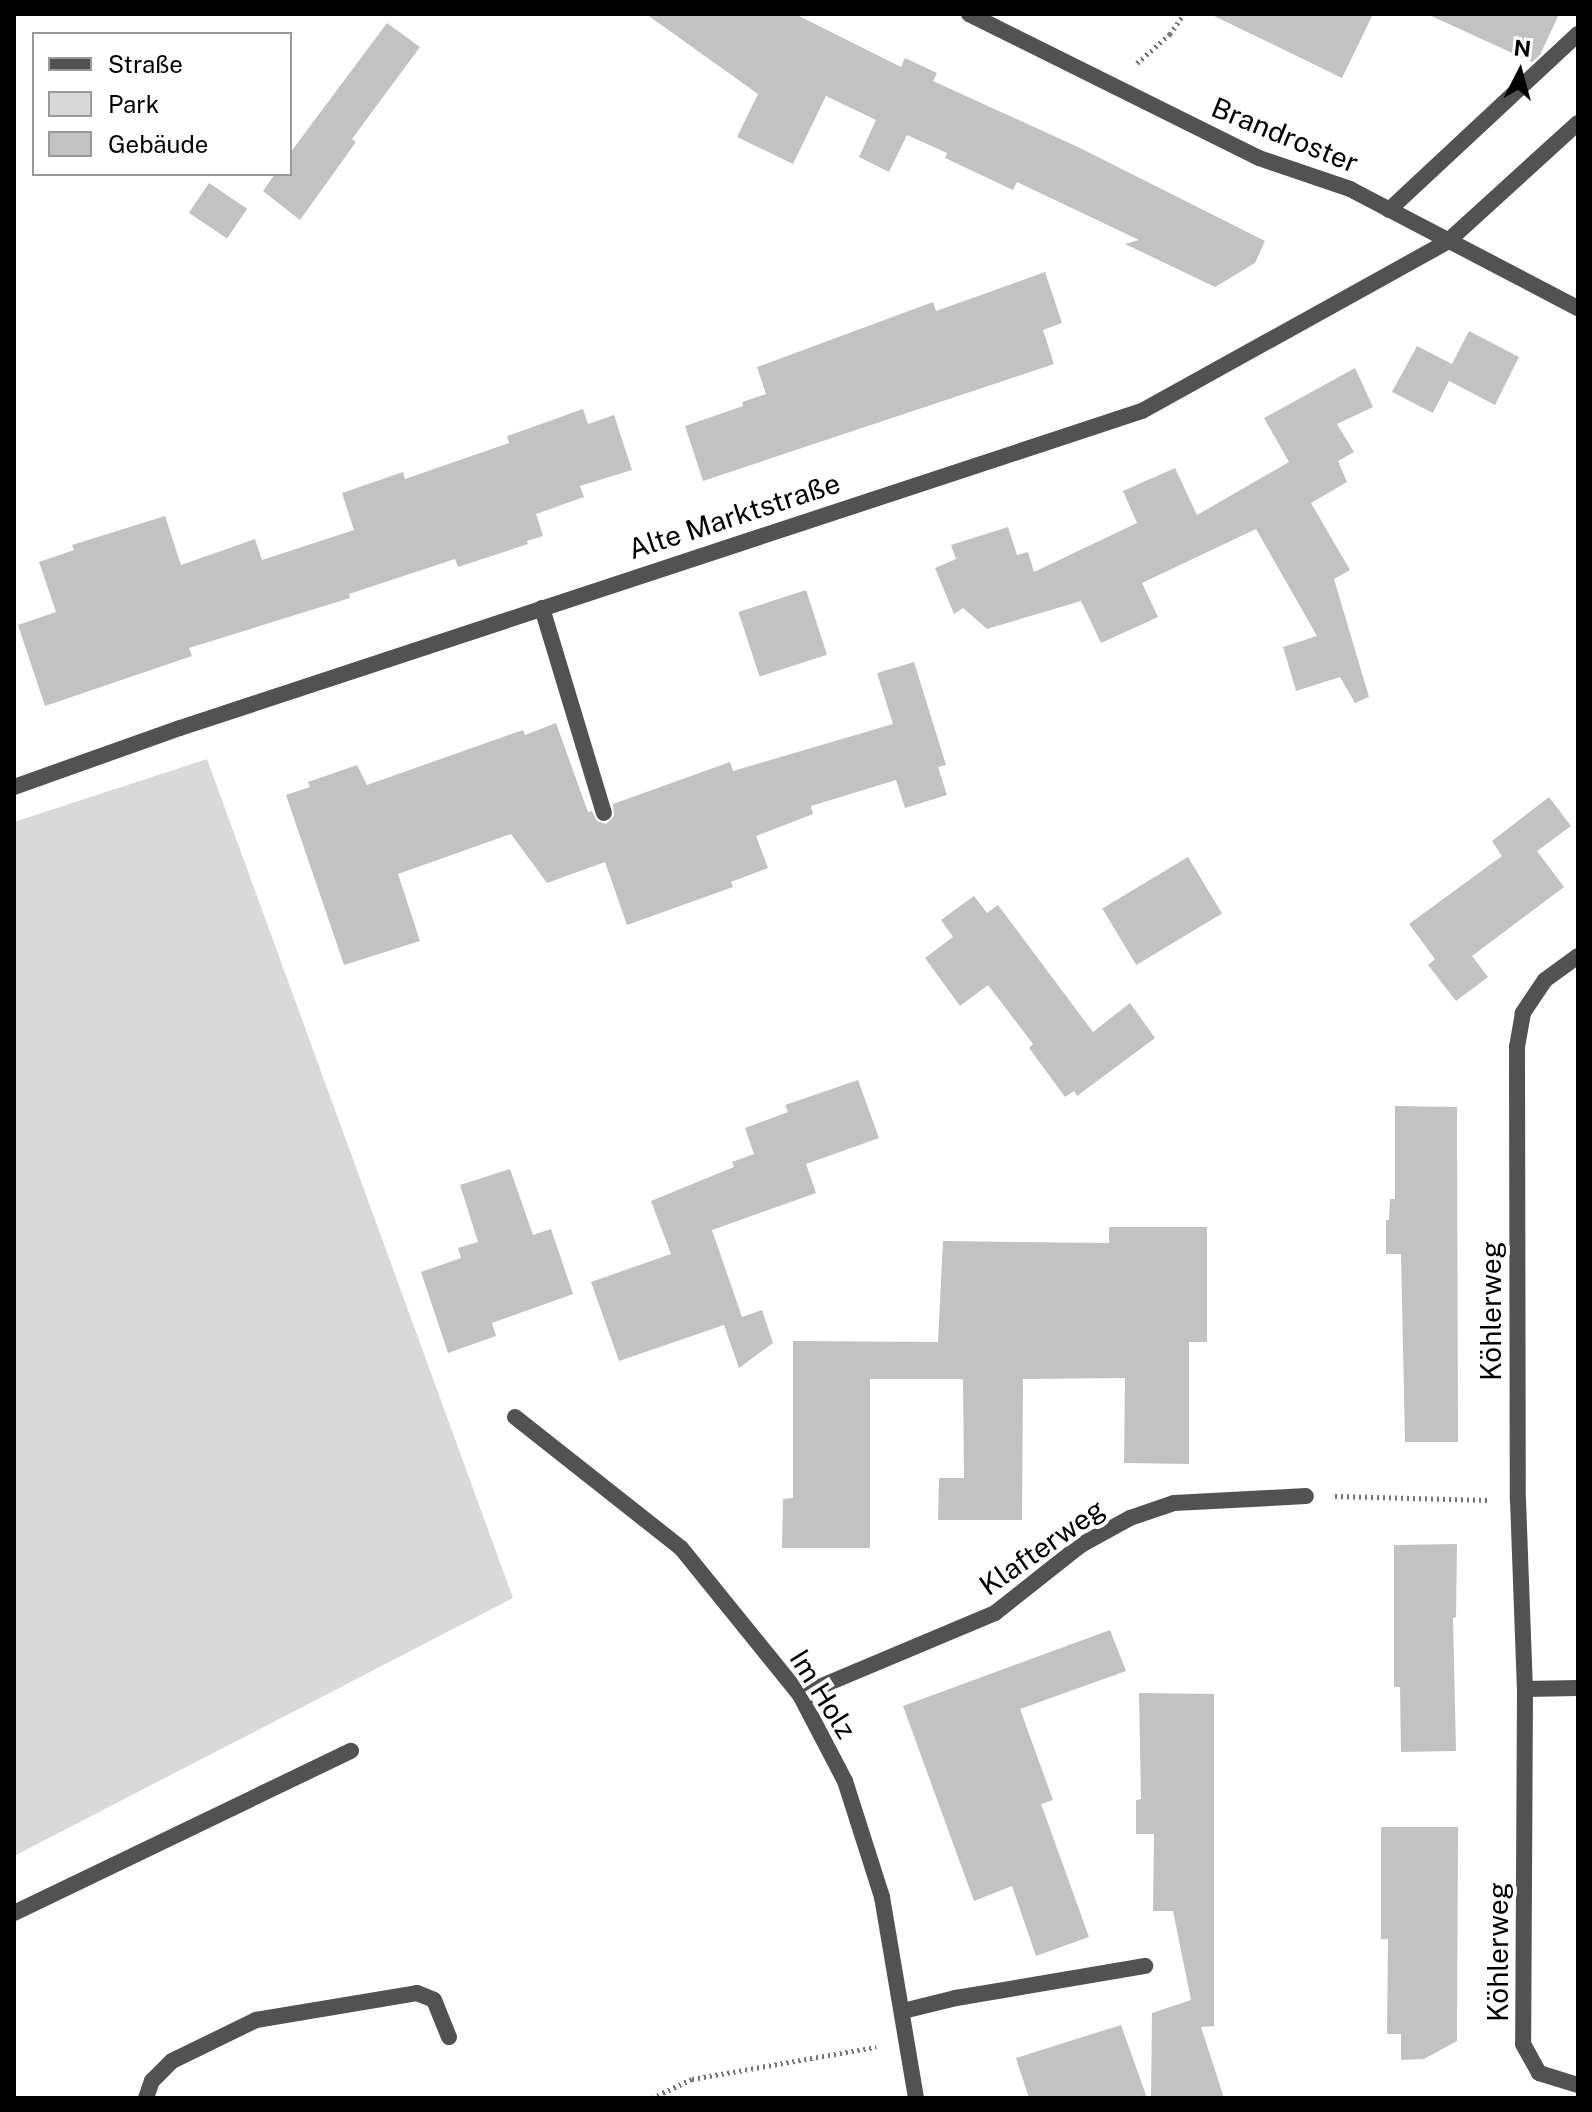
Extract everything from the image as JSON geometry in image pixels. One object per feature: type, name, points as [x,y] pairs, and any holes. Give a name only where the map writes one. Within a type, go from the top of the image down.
[{"type":"street","name":"Brandroster","points":[[969,14],[1259,158],[1350,189],[1578,308]]},
{"type":"street","points":[[1389,210],[1578,34]]},
{"type":"street","name":"Alte Marktstraße","points":[[14,787],[542,608],[1142,411],[1447,242],[1578,123]]},
{"type":"street","points":[[542,608],[604,813]]},
{"type":"street","name":"Köhlerweg","points":[[1578,956],[1545,980],[1523,1013],[1517,1047],[1518,1500],[1525,1689],[1523,2044],[1539,2073],[1578,2085]]},
{"type":"street","name":"Im Holz","points":[[515,1417],[681,1548],[800,1695],[849,1795],[882,1897],[909,2041],[916,2098]]},
{"type":"street","name":"Klafterweg","points":[[800,1695],[995,1613],[1081,1545],[1130,1518],[1174,1503],[1306,1496]]},
{"type":"street","points":[[1525,1689],[1578,1688]]},
{"type":"street","points":[[14,1913],[351,1751]]},
{"type":"street","points":[[903,2011],[956,1998],[1145,1966]]},
{"type":"street","points":[[146,2098],[152,2081],[172,2061],[256,2020],[417,1993],[434,2000],[449,2037]]},
{"type":"path","points":[[1112,85],[1170,34],[1184,14]]},
{"type":"path","points":[[1306,1496],[1518,1500]]},
{"type":"path","points":[[652,2098],[692,2079],[909,2041]]},
{"type":"green space","points":[[207,759],[513,1598],[14,1856],[14,822]]},
{"type":"building","points":[[646,14],[795,14],[901,67],[905,58],[937,73],[933,81],[1080,148],[1265,241],[1255,263],[1215,287],[1125,244],[1139,240],[1017,182],[1013,190],[945,158],[947,153],[907,135],[889,172],[859,157],[876,120],[826,96],[793,164],[737,137],[758,94]]},
{"type":"building","points":[[1210,14],[1373,14],[1342,78]]},
{"type":"building","points":[[1427,14],[1559,14],[1540,55],[1532,62]]},
{"type":"building","points":[[387,23],[420,47],[352,139],[356,142],[300,220],[263,191],[274,176],[292,176],[292,150]]},
{"type":"building","points":[[209,183],[247,209],[227,239],[189,213]]},
{"type":"building","points":[[1045,272],[1062,323],[1043,330],[1054,364],[703,481],[685,426],[743,406],[742,402],[766,394],[757,367],[933,302],[936,311]]},
{"type":"building","points":[[1469,331],[1519,357],[1495,405],[1449,381],[1433,413],[1392,392],[1417,346],[1452,364]]},
{"type":"building","points":[[1355,368],[1373,407],[1337,424],[1354,452],[1338,461],[1347,482],[1311,503],[1350,570],[1334,579],[1369,697],[1355,703],[1340,677],[1296,691],[1283,647],[1317,636],[1256,529],[1142,583],[1158,617],[1101,643],[1081,601],[987,629],[963,608],[954,614],[935,568],[956,559],[951,545],[1008,527],[1017,555],[1028,552],[1034,572],[1137,523],[1123,491],[1175,468],[1197,515],[1289,462],[1264,418]]},
{"type":"building","points":[[583,409],[588,424],[614,415],[632,470],[580,486],[584,497],[536,514],[543,536],[458,567],[455,559],[349,594],[350,598],[189,648],[192,656],[45,706],[18,625],[56,612],[39,562],[74,550],[72,545],[165,516],[181,565],[255,539],[262,560],[354,530],[342,493],[403,472],[405,479],[509,443],[507,436]]},
{"type":"building","points":[[806,590],[827,655],[759,677],[738,612]]},
{"type":"building","points":[[914,662],[946,765],[938,767],[947,795],[905,808],[896,780],[811,806],[813,814],[756,836],[768,868],[731,882],[733,887],[627,925],[605,862],[547,883],[511,834],[398,874],[420,941],[344,965],[286,795],[310,787],[308,782],[357,765],[367,785],[523,730],[525,735],[556,723],[588,812],[592,811],[597,821],[606,824],[614,816],[613,804],[730,762],[733,771],[893,724],[877,673]]},
{"type":"building","points":[[1549,797],[1571,826],[1537,851],[1564,887],[1472,956],[1488,977],[1456,1001],[1428,965],[1435,959],[1409,924],[1502,856],[1492,841]]},
{"type":"building","points":[[1188,857],[1222,914],[1136,965],[1102,909]]},
{"type":"building","points":[[974,896],[987,913],[998,905],[1093,1032],[1130,1003],[1155,1038],[1077,1096],[1074,1091],[1065,1097],[1029,1048],[1033,1044],[988,985],[960,1006],[925,958],[953,937],[941,920]]},
{"type":"building","points":[[858,1080],[879,1138],[806,1164],[816,1193],[712,1230],[742,1317],[762,1310],[773,1343],[739,1368],[724,1325],[619,1361],[591,1282],[671,1254],[651,1201],[734,1167],[732,1162],[754,1154],[745,1128],[788,1112],[785,1105]]},
{"type":"building","points":[[1395,1106],[1457,1107],[1458,1442],[1405,1442],[1401,1254],[1386,1254],[1386,1220],[1389,1220],[1390,1199],[1395,1199]]},
{"type":"building","points":[[510,1169],[533,1235],[551,1229],[573,1294],[492,1323],[496,1336],[448,1353],[421,1272],[461,1258],[458,1248],[478,1242],[460,1185]]},
{"type":"building","points":[[1109,1227],[1207,1227],[1207,1342],[1189,1342],[1189,1464],[1124,1463],[1125,1378],[1023,1379],[1022,1520],[938,1520],[939,1478],[964,1478],[963,1379],[870,1379],[870,1548],[782,1548],[783,1499],[793,1498],[793,1341],[938,1342],[943,1241],[1109,1243]]},
{"type":"building","points":[[1457,1544],[1456,1617],[1453,1618],[1456,1751],[1401,1752],[1400,1687],[1394,1687],[1394,1545]]},
{"type":"building","points":[[1110,1630],[1126,1671],[1020,1709],[1053,1800],[1041,1804],[1089,1937],[1036,1956],[1012,1886],[974,1901],[903,1706]]},
{"type":"building","points":[[1139,1693],[1214,1694],[1214,2026],[1201,2027],[1224,2098],[1151,2098],[1152,2013],[1191,2000],[1173,1911],[1153,1911],[1154,1834],[1136,1834],[1136,1800],[1141,1799]]},
{"type":"building","points":[[1381,1827],[1458,1827],[1457,2041],[1424,2059],[1401,2060],[1401,2034],[1387,2034],[1388,1939],[1381,1939]]},
{"type":"building","points":[[1121,2025],[1147,2098],[1029,2098],[1016,2058]]}]
